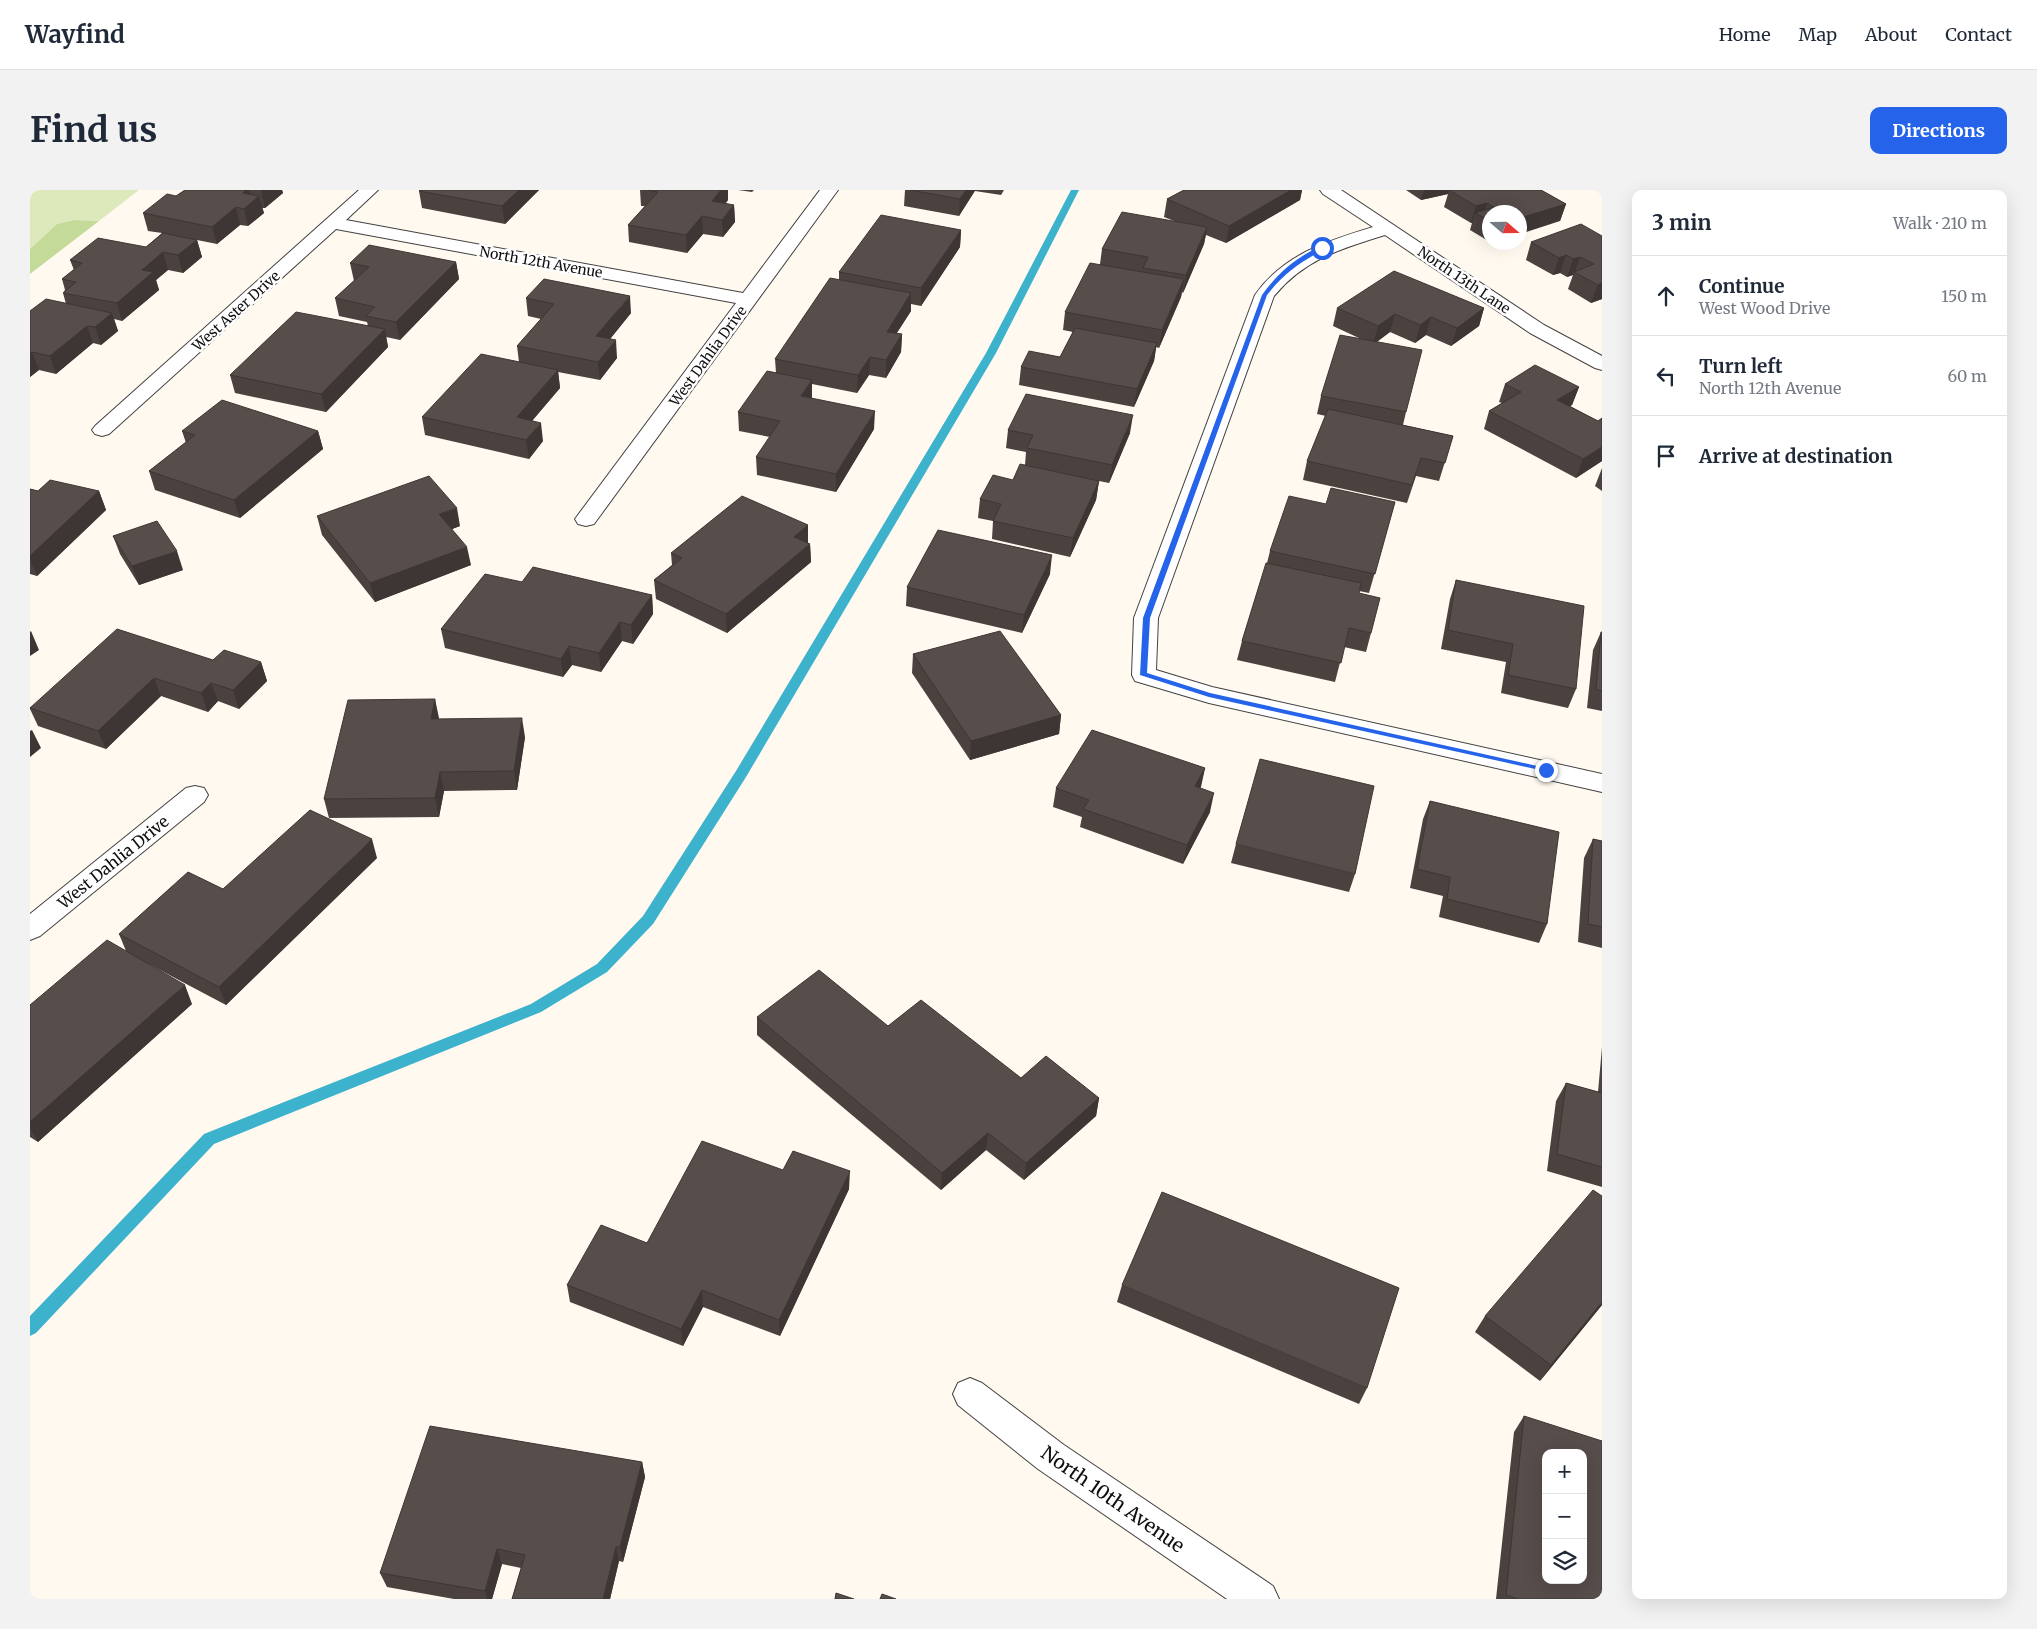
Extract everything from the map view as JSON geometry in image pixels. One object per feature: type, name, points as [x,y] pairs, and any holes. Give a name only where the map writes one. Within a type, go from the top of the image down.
[{"type":"street","name":"West Aster Drive","points":[[102,430],[369,190]]},
{"type":"street","name":"West Dahlia Drive","points":[[586,520],[829,190]]},
{"type":"street","name":"North 13th Lane","points":[[1329,190],[1537,330],[1602,364]]},
{"type":"street","name":"North 12th Avenue","points":[[332,223],[749,300]]},
{"type":"street","points":[[1388,228],[1322,248],[1298,262],[1278,277],[1265,295],[1146,618],[1144,675],[1209,695],[1602,783]]},
{"type":"street","name":"West Dahlia Drive","points":[[30,929],[195,795]]},
{"type":"street","name":"North 10th Avenue","points":[[970,1394],[1051,1457],[1260,1599]]},
{"type":"green space","points":[[30,190],[139,190],[99,221],[74,220],[57,224],[30,249]]},
{"type":"green space","points":[[74,220],[99,221],[30,274],[30,249],[57,224]]},
{"type":"building","points":[[185,190],[246,190],[243,193],[259,196],[244,209],[236,207],[212,227],[143,213],[167,194],[176,196]]},
{"type":"building","points":[[420,190],[519,190],[502,206]]},
{"type":"building","points":[[648,190],[721,190],[712,201],[734,205],[722,220],[702,216],[686,235],[628,225],[658,192]]},
{"type":"building","points":[[910,190],[966,190],[960,199]]},
{"type":"building","points":[[1184,190],[1291,190],[1229,226],[1167,199]]},
{"type":"building","points":[[1449,190],[1541,190],[1566,204],[1527,216],[1527,205],[1490,205],[1487,203],[1476,206]]},
{"type":"building","points":[[1482,211],[1482,217],[1475,213]]},
{"type":"building","points":[[1122,212],[1207,227],[1186,275],[1143,268],[1148,257],[1102,249]]},
{"type":"building","points":[[881,215],[961,230],[921,288],[839,272]]},
{"type":"building","points":[[1581,224],[1602,236],[1602,283],[1598,285],[1574,272],[1594,264],[1580,257],[1573,259],[1566,255],[1559,258],[1531,242]]},
{"type":"building","points":[[163,233],[197,240],[178,255],[163,252],[142,270],[153,272],[117,303],[63,293],[76,282],[62,279],[82,263],[70,260],[98,238],[146,247]]},
{"type":"building","points":[[369,245],[456,262],[396,322],[366,316],[375,307],[335,298],[369,267],[350,263]]},
{"type":"building","points":[[1090,263],[1184,279],[1162,330],[1065,312]]},
{"type":"building","points":[[1394,271],[1484,308],[1457,328],[1431,317],[1420,325],[1395,314],[1378,326],[1337,308]]},
{"type":"building","points":[[830,278],[911,293],[887,332],[902,334],[886,360],[870,357],[858,375],[775,359]]},
{"type":"building","points":[[544,279],[630,296],[596,336],[616,340],[598,362],[517,346],[554,304],[526,298]]},
{"type":"building","points":[[46,299],[112,313],[95,327],[87,326],[50,356],[32,352],[30,354],[30,311]]},
{"type":"building","points":[[296,312],[385,329],[321,394],[230,375]]},
{"type":"building","points":[[1075,328],[1157,343],[1137,389],[1021,367],[1029,351],[1060,357]]},
{"type":"building","points":[[1340,335],[1422,350],[1406,412],[1321,396]]},
{"type":"building","points":[[481,354],[558,370],[517,417],[541,423],[526,440],[422,417]]},
{"type":"building","points":[[1535,365],[1579,387],[1557,400],[1598,421],[1602,418],[1602,447],[1583,459],[1489,411],[1521,392],[1505,384]]},
{"type":"building","points":[[767,371],[812,380],[801,396],[875,411],[836,474],[756,457],[780,421],[738,412]]},
{"type":"building","points":[[1026,394],[1133,415],[1112,465],[1027,448],[1033,435],[1008,430]]},
{"type":"building","points":[[222,400],[318,431],[234,500],[149,471],[195,435],[182,431]]},
{"type":"building","points":[[1328,409],[1453,436],[1445,463],[1421,458],[1412,485],[1307,461]]},
{"type":"building","points":[[1020,464],[1099,481],[1073,538],[993,521],[1001,504],[980,499],[993,475],[1013,480]]},
{"type":"building","points":[[429,476],[457,508],[439,514],[467,547],[370,583],[317,516]]},
{"type":"building","points":[[50,480],[99,491],[30,556],[30,489],[38,491]]},
{"type":"building","points":[[1331,488],[1395,502],[1375,574],[1270,551],[1289,496],[1326,504]]},
{"type":"building","points":[[742,496],[808,525],[794,537],[810,544],[726,614],[654,580],[682,558],[671,553]]},
{"type":"building","points":[[157,521],[177,551],[132,566],[113,536]]},
{"type":"building","points":[[938,530],[1052,555],[1024,615],[907,587]]},
{"type":"building","points":[[1266,563],[1361,583],[1359,593],[1380,598],[1371,633],[1349,628],[1341,663],[1242,641]]},
{"type":"building","points":[[533,567],[652,595],[631,625],[620,622],[599,653],[569,646],[561,659],[441,629],[485,574],[522,582]]},
{"type":"building","points":[[1456,580],[1584,606],[1576,689],[1508,675],[1513,644],[1448,630]]},
{"type":"building","points":[[117,629],[213,660],[224,650],[261,662],[233,690],[211,683],[201,693],[154,678],[98,731],[30,708]]},
{"type":"building","points":[[1000,631],[1061,715],[971,741],[913,654]]},
{"type":"building","points":[[1602,632],[1602,691],[1596,689]]},
{"type":"building","points":[[435,699],[431,719],[522,718],[514,771],[440,772],[435,798],[324,799],[348,700]]},
{"type":"building","points":[[1092,730],[1205,768],[1195,786],[1214,793],[1187,845],[1083,809],[1089,800],[1056,788]]},
{"type":"building","points":[[1260,759],[1374,786],[1355,874],[1236,844]]},
{"type":"building","points":[[1430,801],[1559,832],[1547,924],[1447,899],[1450,877],[1417,869]]},
{"type":"building","points":[[310,810],[372,839],[219,987],[119,934],[188,872],[223,889]]},
{"type":"building","points":[[1593,839],[1602,841],[1602,927],[1588,924]]},
{"type":"building","points":[[107,940],[185,985],[30,1122],[30,1005]]},
{"type":"building","points":[[819,970],[888,1026],[921,1000],[1021,1078],[1046,1056],[1099,1098],[1026,1163],[988,1133],[942,1173],[757,1017]]},
{"type":"building","points":[[1566,1083],[1602,1093],[1602,1167],[1557,1154]]},
{"type":"building","points":[[702,1141],[783,1170],[793,1151],[850,1171],[779,1320],[702,1290],[681,1329],[567,1285],[601,1225],[647,1243]]},
{"type":"building","points":[[1593,1190],[1602,1196],[1602,1302],[1551,1365],[1485,1316]]},
{"type":"building","points":[[1162,1192],[1399,1288],[1367,1388],[1122,1285]]},
{"type":"building","points":[[1524,1416],[1602,1441],[1602,1599],[1518,1599],[1506,1595]]},
{"type":"building","points":[[430,1426],[642,1462],[620,1547],[616,1547],[603,1599],[512,1599],[525,1555],[497,1549],[485,1591],[380,1573]]},
{"type":"building","points":[[836,1593],[854,1599],[835,1599]]},
{"type":"building","points":[[882,1594],[896,1599],[880,1599]]},
{"type":"waterway","points":[[30,1328],[209,1139],[536,1008],[602,968],[648,920],[741,774],[991,353],[1075,190]]},
{"type":"route","points":[[1322,248],[1298,262],[1278,277],[1265,295],[1146,618],[1144,675],[1209,695],[1546,770]]}]
